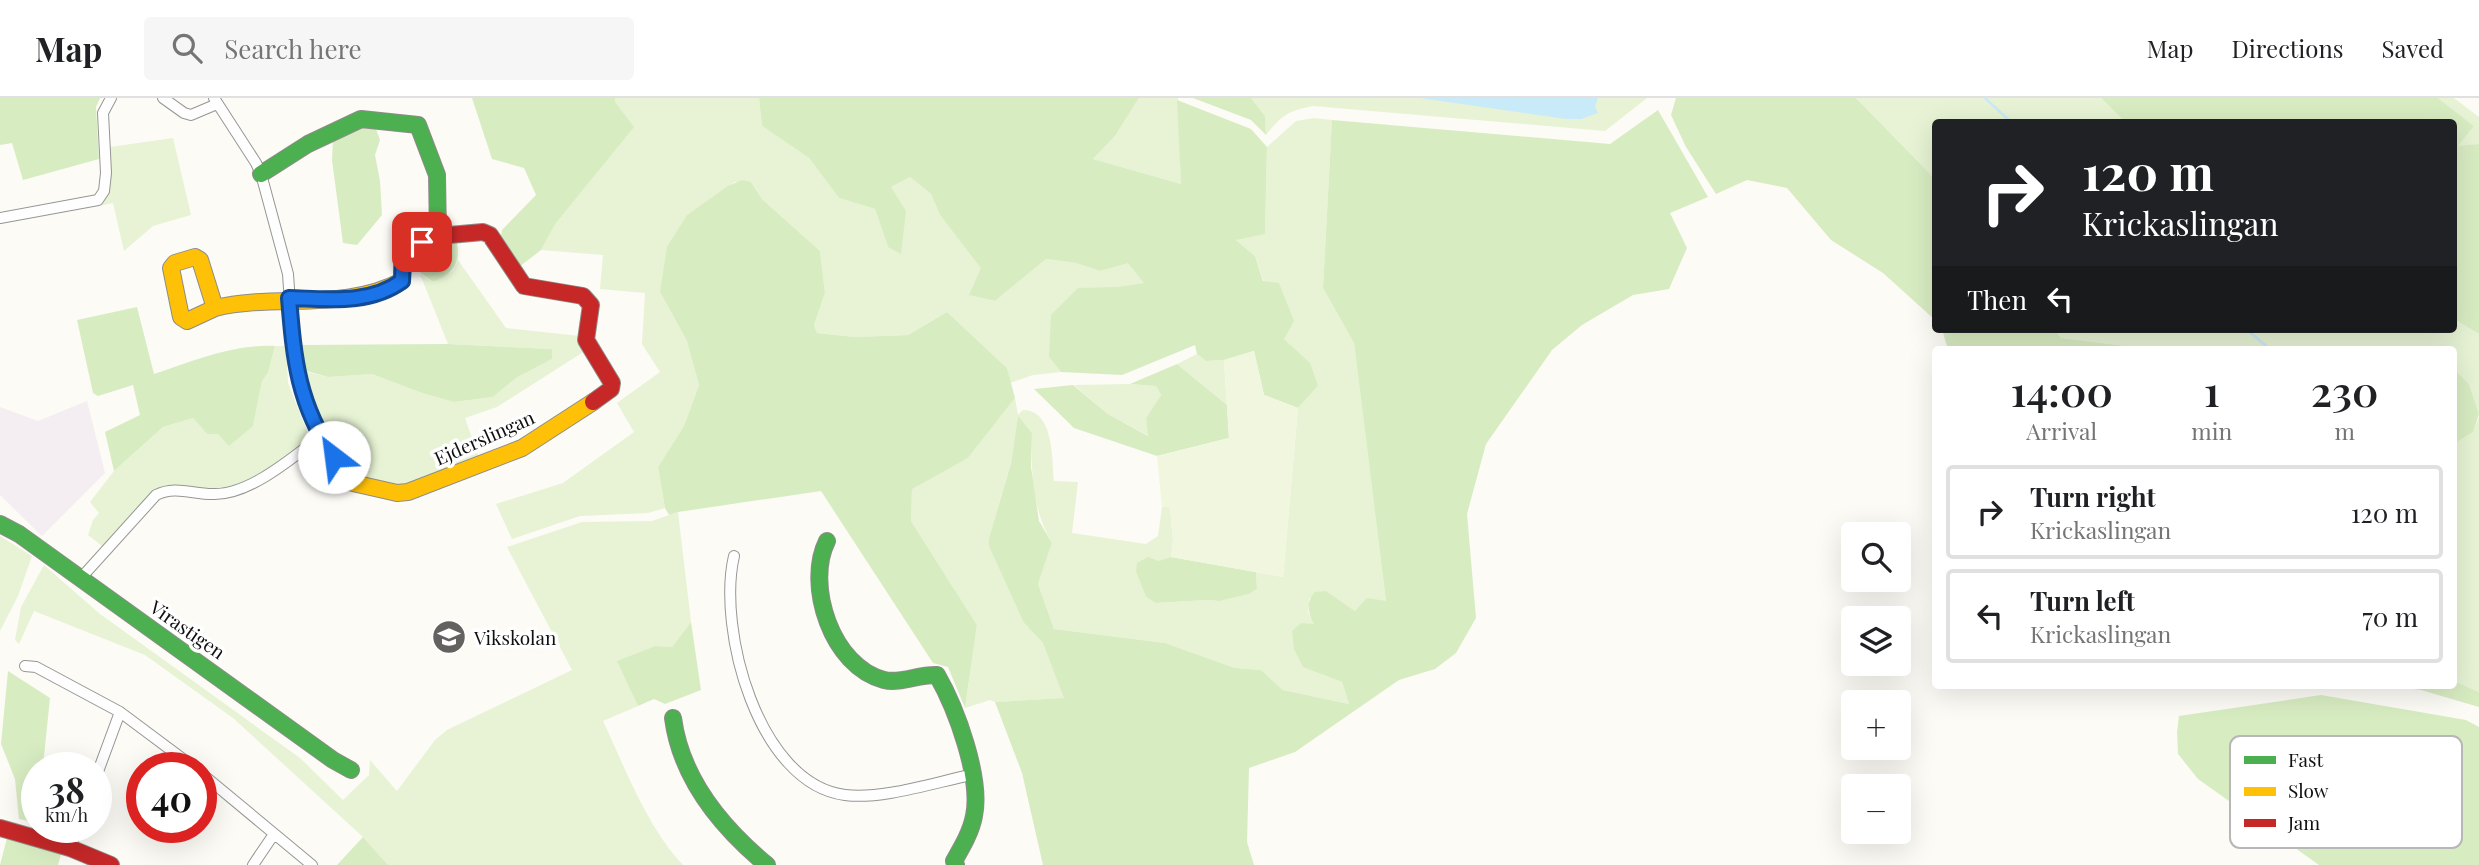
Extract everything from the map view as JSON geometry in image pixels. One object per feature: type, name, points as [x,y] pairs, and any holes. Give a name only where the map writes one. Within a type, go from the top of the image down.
[{"type":"street","points":[[0,218],[98,200],[104,191],[106,173],[103,113],[111,98]]},
{"type":"street","points":[[81,578],[156,495],[166,489],[215,494],[235,491],[266,476],[320,437],[299,384],[288,274],[261,174],[216,101],[191,115],[163,98]]},
{"type":"street","points":[[215,308],[228,303],[289,298],[359,299],[393,288],[402,281],[403,255],[406,248],[438,236],[437,175],[418,125],[361,119],[308,144],[261,174]]},
{"type":"street","name":"Ejderslingan","points":[[320,437],[353,484],[397,493],[408,492],[522,448],[611,389],[612,383],[586,340],[591,305],[583,296],[524,286],[490,235],[483,232],[438,236]]},
{"type":"street","name":"Virastigen","points":[[0,524],[19,534],[81,578],[316,749],[351,770]]},
{"type":"street","points":[[827,541],[820,556],[821,596],[827,621],[849,661],[886,681],[910,679],[928,673],[937,675],[959,721],[971,775],[975,811],[968,838],[953,864]]},
{"type":"street","points":[[734,556],[730,577],[736,654],[756,713],[780,756],[805,780],[846,796],[884,794],[971,775]]},
{"type":"street","points":[[24,666],[36,667],[120,712],[174,752]]},
{"type":"street","points":[[105,752],[120,712]]},
{"type":"street","points":[[673,718],[673,737],[699,790],[717,817],[741,843],[767,865]]},
{"type":"street","points":[[217,786],[312,865]]},
{"type":"street","points":[[0,828],[70,848],[111,865]]},
{"type":"street","points":[[253,865],[274,834]]},
{"type":"street","points":[[70,848],[72,843]]},
{"type":"shaded area","points":[[87,401],[105,473],[42,536],[0,495],[0,407],[38,421]]},
{"type":"green space","points":[[0,98],[100,98],[96,107],[99,159],[23,180],[12,143],[0,145]]},
{"type":"green space","points":[[472,98],[615,98],[615,102],[634,127],[555,224],[541,250],[519,267],[500,241],[502,230],[536,195],[524,168],[492,159]]},
{"type":"green space","points":[[615,98],[759,98],[762,126],[809,158],[839,198],[875,209],[888,247],[891,187],[910,177],[931,194],[940,215],[982,268],[970,295],[995,301],[1046,259],[1076,263],[1100,271],[1128,262],[1145,283],[1117,287],[1049,357],[1061,372],[1033,375],[1010,383],[1007,368],[947,312],[908,335],[855,337],[817,333],[814,325],[825,293],[820,251],[762,199],[751,182],[735,182],[687,215],[660,292],[688,343],[699,385],[684,426],[658,467],[665,508],[648,513],[580,516],[512,539],[496,504],[563,483],[634,432],[617,403],[660,372],[642,344],[645,293],[600,289],[603,255],[541,250]]},
{"type":"green space","points":[[759,98],[1139,98],[1115,136],[1093,159],[1181,184],[1177,100],[1251,129],[1267,147],[1265,234],[1236,240],[1255,256],[1263,281],[1279,283],[1294,321],[1284,339],[1310,363],[1318,386],[1298,408],[1264,395],[1254,351],[1224,360],[1206,361],[1197,354],[1195,345],[1122,375],[1061,372],[1049,357],[1051,315],[1078,288],[1144,283],[1128,263],[1100,271],[1076,263],[1046,259],[995,301],[969,295],[981,268],[940,215],[931,194],[910,177],[891,187],[906,211],[901,254],[888,247],[875,209],[839,198],[809,158],[762,126]]},
{"type":"green space","points":[[1139,98],[1178,98],[1181,184],[1093,159],[1115,136]]},
{"type":"green space","points":[[1193,98],[1251,98],[1265,116],[1266,135],[1251,120]]},
{"type":"green space","points":[[1251,98],[1647,98],[1605,131],[1313,106],[1286,115],[1266,135],[1265,116]]},
{"type":"green space","points":[[1676,98],[1856,98],[1932,176],[1932,317],[1883,273],[1831,240],[1787,188],[1747,180],[1716,194],[1686,147],[1671,115]]},
{"type":"green space","points":[[1856,98],[2101,98],[2122,119],[1932,119],[1932,176]]},
{"type":"green space","points":[[2101,98],[2438,98],[2474,126],[2458,146],[2479,144],[2479,334],[2457,321],[2457,119],[2122,119]]},
{"type":"green space","points":[[2438,98],[2454,98],[2479,117],[2479,144],[2457,147],[2474,126]]},
{"type":"green space","points":[[1658,110],[1708,197],[1670,213],[1687,248],[1669,289],[1633,295],[1582,325],[1552,350],[1486,444],[1467,514],[1476,618],[1456,653],[1435,669],[1399,680],[1295,752],[1249,768],[1247,842],[1254,865],[1043,865],[1022,773],[995,702],[1064,698],[1043,643],[1024,623],[989,546],[1011,463],[1018,416],[1032,433],[1031,467],[1039,521],[1052,543],[1038,584],[1054,629],[1165,643],[1235,668],[1261,670],[1283,690],[1349,704],[1342,682],[1303,667],[1294,649],[1292,631],[1301,623],[1314,624],[1308,608],[1315,592],[1326,591],[1355,611],[1367,598],[1386,601],[1354,343],[1323,288],[1332,120],[1610,144]]},
{"type":"green space","points":[[1314,118],[1332,120],[1323,288],[1354,343],[1386,601],[1355,611],[1326,591],[1309,599],[1308,612],[1315,624],[1303,666],[1342,682],[1349,704],[1283,690],[1261,670],[1235,668],[1165,643],[1054,629],[1038,584],[1052,543],[1040,517],[1034,490],[1032,433],[1018,417],[1011,462],[989,538],[1024,623],[1043,643],[1065,698],[995,702],[990,700],[965,708],[977,625],[911,521],[912,488],[968,458],[1015,398],[1018,415],[1023,410],[1033,412],[1041,418],[1046,427],[1054,481],[1078,482],[1072,533],[1146,544],[1158,536],[1162,507],[1170,507],[1173,541],[1171,557],[1136,572],[1146,597],[1157,603],[1220,601],[1249,594],[1257,589],[1256,572],[1283,577],[1298,408],[1318,386],[1296,351],[1284,339],[1255,256],[1235,239],[1265,234],[1267,147],[1296,121]]},
{"type":"green space","points":[[360,125],[376,129],[380,140],[375,155],[382,215],[357,245],[343,243],[332,160],[333,139]]},
{"type":"green space","points":[[173,138],[191,215],[153,226],[124,251],[113,203],[99,206],[110,185],[110,147]]},
{"type":"green space","points":[[742,180],[751,182],[762,199],[820,251],[825,293],[814,325],[817,333],[855,337],[908,335],[947,312],[1007,368],[1015,398],[968,458],[912,489],[911,521],[977,625],[965,708],[948,667],[933,663],[821,491],[669,515],[665,508],[658,467],[684,426],[699,385],[687,341],[660,292],[667,247],[687,215],[728,186]]},
{"type":"green space","points":[[456,240],[457,261],[446,276],[433,282],[409,264],[411,253]]},
{"type":"green space","points":[[458,260],[506,328],[580,336],[585,351],[497,407],[465,418],[479,458],[395,488],[353,476],[325,432],[303,371],[328,377],[372,374],[454,402],[493,397],[516,378],[552,359],[552,349],[448,344],[420,274],[433,282],[453,271]]},
{"type":"green space","points":[[137,307],[154,374],[228,351],[275,346],[268,373],[262,381],[253,426],[229,446],[218,434],[207,434],[193,418],[163,427],[114,471],[105,432],[140,415],[133,385],[98,396],[93,393],[77,320]]},
{"type":"green space","points":[[2457,321],[2479,334],[2479,414],[2469,384],[2457,372],[2457,346],[2126,346],[2061,338],[2057,333],[2457,333]]},
{"type":"green space","points":[[1943,333],[2057,333],[2061,338],[2126,346],[1947,346]]},
{"type":"green space","points":[[448,344],[552,349],[552,359],[516,378],[493,397],[454,402],[372,374],[328,377],[303,370],[300,345]]},
{"type":"green space","points":[[275,346],[286,346],[288,383],[307,431],[300,445],[261,473],[234,487],[214,490],[176,487],[154,491],[102,546],[88,535],[93,520],[99,513],[90,502],[114,471],[163,427],[193,418],[207,434],[253,426],[262,381],[268,373]]},
{"type":"green space","points":[[1254,351],[1264,395],[1298,408],[1283,577],[1171,557],[1173,541],[1170,508],[1162,507],[1157,456],[1229,438],[1224,360]]},
{"type":"green space","points":[[1197,354],[1206,361],[1224,360],[1227,405],[1177,364]]},
{"type":"green space","points":[[1177,364],[1227,405],[1229,438],[1157,456],[1074,428],[1034,389],[1073,385],[1108,414],[1148,436],[1146,418],[1161,395],[1156,386],[1130,384]]},
{"type":"green space","points":[[2457,372],[2469,384],[2479,414],[2473,432],[2457,442]]},
{"type":"green space","points":[[1074,385],[1156,386],[1161,395],[1146,418],[1149,436],[1108,414]]},
{"type":"green space","points":[[2479,417],[2479,692],[2457,682],[2457,442],[2473,432]]},
{"type":"green space","points":[[678,512],[691,622],[672,647],[655,646],[618,661],[638,706],[603,721],[628,777],[658,833],[683,865],[388,865],[363,837],[233,718],[145,655],[34,611],[19,644],[15,640],[21,607],[44,565],[100,614],[300,758],[343,800],[369,775],[370,760],[397,791],[435,740],[447,730],[572,670],[507,547],[582,522],[652,521]]},
{"type":"green space","points":[[0,536],[32,556],[18,596],[0,631]]},
{"type":"green space","points":[[1148,557],[1159,561],[1171,557],[1256,572],[1257,589],[1249,594],[1220,601],[1156,603],[1146,597],[1136,572],[1137,563]]},
{"type":"green space","points":[[691,622],[701,690],[665,704],[654,699],[638,706],[617,661],[655,646],[672,647]]},
{"type":"green space","points":[[8,671],[50,698],[45,752],[21,752],[21,819],[15,779],[1,744]]},
{"type":"green space","points":[[2457,682],[2479,692],[2479,707],[2413,689],[2457,689]]},
{"type":"green space","points":[[2321,695],[2466,720],[2479,727],[2479,865],[2319,865],[2295,848],[2462,848],[2462,736],[2230,736],[2230,802],[2198,779],[2178,754],[2179,716]]},
{"type":"green space","points":[[363,837],[388,865],[337,865]]},
{"type":"green space","points":[[7,838],[61,854],[58,865],[0,865]]},
{"type":"water","points":[[1420,98],[1598,98],[1595,107],[1598,113],[1581,119],[1566,119]]},
{"type":"waterway","points":[[1985,98],[2008,119]]},
{"type":"waterway","points":[[2251,333],[2266,346]]},
{"type":"traffic: fast","points":[[261,174],[308,144],[361,119],[418,125],[437,175],[438,236],[422,242]]},
{"type":"traffic: fast","points":[[0,524],[19,534],[333,760],[351,770]]},
{"type":"traffic: fast","points":[[827,541],[821,559],[819,579],[822,601],[837,642],[850,659],[866,672],[884,680],[897,681],[937,675],[952,706],[971,763],[975,800],[973,822],[954,861],[956,865]]},
{"type":"traffic: fast","points":[[673,718],[685,761],[706,800],[734,835],[767,865]]},
{"type":"traffic: slow","points":[[215,308],[187,321],[181,317],[171,268],[175,263],[195,257],[200,260],[215,308],[262,302],[334,299],[380,290],[402,281],[403,255],[406,248],[422,242]]},
{"type":"traffic: slow","points":[[320,437],[353,483],[397,493],[408,492],[522,448],[593,402]]},
{"type":"traffic: jam","points":[[438,236],[483,232],[490,235],[524,286],[583,296],[591,305],[586,340],[612,383],[611,389],[593,402]]},
{"type":"traffic: jam","points":[[0,828],[70,848],[111,865]]},
{"type":"place","name":"Vikskolan","points":[[449,637]]},
{"type":"route","points":[[334,457],[320,437],[299,384],[289,298],[359,299],[393,288],[402,281],[403,252],[406,248],[422,242]]}]
